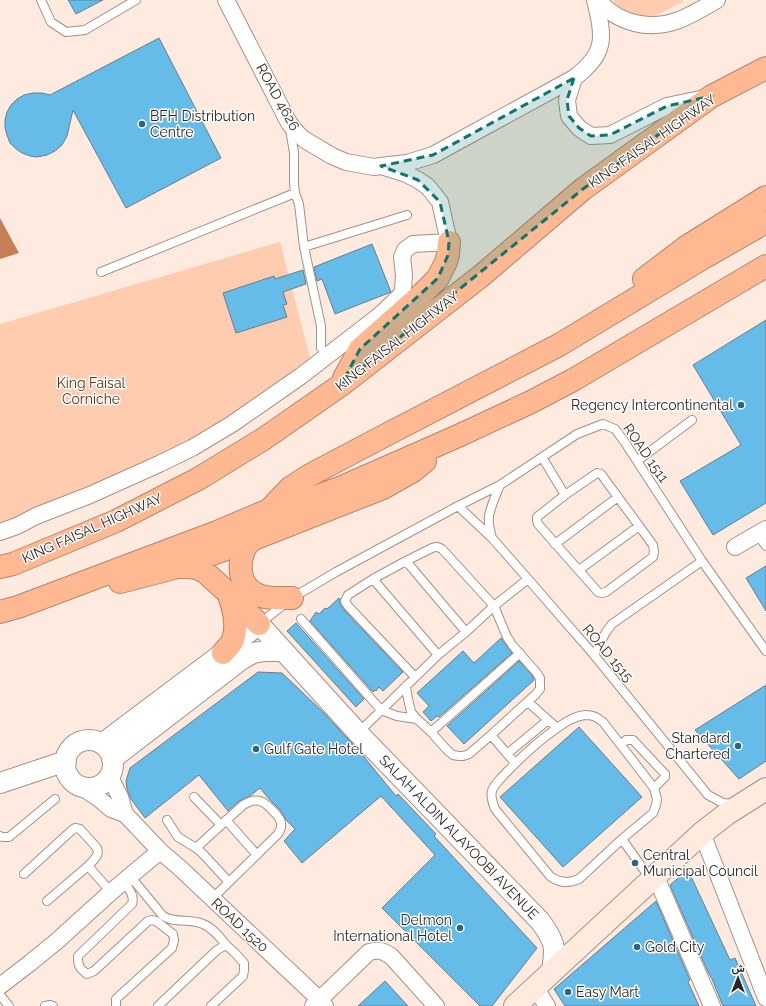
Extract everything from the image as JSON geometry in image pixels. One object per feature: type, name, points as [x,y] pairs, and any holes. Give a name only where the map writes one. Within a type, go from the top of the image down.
[{"type":"highway","name":"KING FAISAL HIGHWAY","points":[[0,568],[13,564],[116,520],[198,479],[265,438],[341,385],[481,276],[583,189],[712,96],[766,68]]},
{"type":"highway","points":[[559,344],[686,247],[766,197]]},
{"type":"highway","points":[[269,510],[290,488],[310,476],[559,344],[766,222]]},
{"type":"highway","points":[[341,385],[360,348],[420,296],[438,278],[446,262],[449,242]]},
{"type":"highway","points":[[9,610],[210,535],[269,510],[307,500],[342,487],[458,436],[531,402],[573,380],[766,266]]},
{"type":"highway","points":[[9,610],[174,568],[251,540],[383,488],[413,471],[458,436]]},
{"type":"highway","points":[[251,540],[243,551],[240,562],[243,583],[252,592],[261,596],[273,598],[292,598]]},
{"type":"highway","points":[[174,568],[188,566],[205,572],[259,624]]},
{"type":"highway","points":[[223,653],[232,641],[235,629],[233,604],[228,593]]},
{"type":"main road","points":[[515,1006],[702,834],[728,813],[766,789]]},
{"type":"street","name":"ROAD 4626","points":[[226,0],[289,123],[298,134],[305,140],[332,156],[346,162],[374,167],[407,162],[433,155],[574,78],[593,61],[600,47],[601,30],[596,0]]},
{"type":"street","name":"ROAD 4626","points":[[596,0],[611,13],[623,20],[646,25],[658,24],[686,17],[717,0]]},
{"type":"street","points":[[574,78],[567,100],[569,116],[579,128],[591,136],[610,135],[667,106],[712,96]]},
{"type":"street","name":"ROAD 4626","points":[[381,166],[406,174],[418,180],[433,193],[440,202],[449,242]]},
{"type":"street","points":[[0,532],[90,495],[159,464],[192,448],[237,421],[302,376],[325,351],[380,315],[402,293],[404,275],[402,257],[405,250],[414,244],[449,242]]},
{"type":"street","points":[[735,547],[763,536]]},
{"type":"street","points":[[108,760],[95,742],[82,742],[71,749],[67,755],[67,773],[74,783],[86,788],[93,788],[105,782],[108,760],[223,653],[259,624]]},
{"type":"street","name":"SALAH ALDIN ALAYOOBI AVENUE","points":[[259,624],[358,733],[540,921],[546,929],[554,949],[552,972]]},
{"type":"street","points":[[108,760],[242,659],[253,653],[283,651]]},
{"type":"street","name":"ROAD 1520","points":[[108,760],[125,814]]},
{"type":"street","points":[[0,783],[66,761]]},
{"type":"street","name":"ROAD 1520","points":[[80,786],[111,808],[125,814],[160,850],[319,1004]]},
{"type":"street","points":[[702,834],[766,998]]},
{"type":"street","points":[[0,986],[57,941],[126,878],[160,850]]},
{"type":"street","points":[[653,879],[712,1006]]},
{"type":"street","points":[[319,1004],[369,952],[375,950],[387,953],[392,957],[436,1006]]},
{"type":"street","points":[[535,987],[547,1006]]},
{"type":"lane","points":[[41,0],[51,22],[66,32],[85,30],[136,0]]},
{"type":"lane","points":[[289,123],[294,153],[295,193],[299,204],[304,247],[325,351]]},
{"type":"lane","points":[[101,272],[295,193]]},
{"type":"lane","points":[[304,247],[407,215]]},
{"type":"lane","points":[[637,461],[692,420]]},
{"type":"lane","name":"ROAD 1511","points":[[259,624],[292,598],[336,572],[500,485],[577,434],[603,424],[615,429],[624,441],[702,561],[766,651]]},
{"type":"lane","points":[[542,457],[565,495]]},
{"type":"lane","points":[[597,473],[601,474],[654,548],[653,557],[606,592],[598,592],[538,524],[537,517],[565,495],[597,473]]},
{"type":"lane","points":[[492,538],[489,517],[500,485]]},
{"type":"lane","points":[[555,544],[618,497]]},
{"type":"lane","name":"ROAD 1515","points":[[458,506],[492,538],[594,655],[708,795],[723,803],[741,805]]},
{"type":"lane","points":[[579,570],[639,526]]},
{"type":"lane","points":[[406,686],[408,703],[411,712],[447,750],[453,755],[459,756],[469,754],[491,736],[540,689],[540,678],[507,637],[494,606],[442,549],[435,546],[373,579],[348,595],[346,601],[346,604],[414,677]]},
{"type":"lane","points":[[406,561],[466,632]]},
{"type":"lane","points":[[594,655],[612,624],[702,561]]},
{"type":"lane","points":[[373,579],[438,655]]},
{"type":"lane","points":[[358,733],[438,655],[494,606],[528,579]]},
{"type":"lane","points":[[301,618],[381,710],[397,716],[417,719]]},
{"type":"lane","points":[[431,732],[520,653]]},
{"type":"lane","points":[[528,702],[557,728]]},
{"type":"lane","points":[[591,715],[598,718],[603,722],[621,745],[654,788],[657,799],[653,813],[579,878],[573,882],[561,882],[555,880],[550,876],[495,808],[491,798],[494,787],[514,764],[557,728],[579,716],[591,715]]},
{"type":"lane","points":[[507,754],[548,720]]},
{"type":"lane","points":[[491,736],[514,764]]},
{"type":"lane","points":[[621,745],[626,740],[633,740],[665,774],[665,776],[654,788]]},
{"type":"lane","points":[[194,797],[257,854]]},
{"type":"lane","points":[[0,836],[8,836],[55,799]]},
{"type":"lane","points":[[196,848],[243,805],[252,801],[257,800],[266,803],[280,819],[281,827],[278,834],[212,899]]},
{"type":"lane","points":[[167,820],[178,838],[202,853],[229,882]]},
{"type":"lane","points":[[24,874],[75,828],[80,829],[97,848],[99,852],[98,855],[88,866],[47,901]]},
{"type":"lane","points":[[622,839],[653,879]]},
{"type":"lane","points":[[88,866],[111,892]]},
{"type":"lane","points":[[126,878],[163,916],[168,919],[203,923],[215,931],[226,945],[235,952],[244,963],[243,976],[211,1006]]},
{"type":"lane","points":[[116,1006],[116,998],[172,948],[174,940],[173,934],[156,920],[148,921],[94,971],[87,974],[80,968],[78,956],[132,904],[134,900],[126,878]]},
{"type":"lane","points":[[158,1006],[217,950],[226,945]]},
{"type":"lane","points":[[0,995],[9,1006]]},
{"type":"lane","points":[[45,1006],[53,1006]]},
{"type":"highlighted area","points":[[574,78],[567,100],[569,116],[579,128],[591,136],[610,135],[667,106],[712,96],[583,189],[341,385],[360,349],[438,278],[448,255],[449,242],[440,202],[418,180],[381,166],[433,155]]},
{"type":"green space","points":[[613,1],[684,1],[655,16],[640,16],[620,10]]},
{"type":"green space","name":"King Faisal Corniche","points":[[280,242],[310,358],[203,436],[96,489],[0,524],[0,324]]},
{"type":"shaded area","points":[[0,218],[19,253],[0,259]]},
{"type":"building","points":[[68,0],[103,0],[76,14]]},
{"type":"building","name":"BFH Distribution Centre","points":[[159,38],[221,158],[126,208],[73,110],[67,136],[62,145],[55,151],[47,155],[37,157],[30,156],[22,153],[10,143],[5,128],[5,120],[11,105],[17,99],[24,95],[33,93],[50,95]]},
{"type":"building","points":[[372,244],[391,292],[335,314],[322,279],[317,281],[314,267]]},
{"type":"building","points":[[303,270],[306,284],[283,292],[287,304],[283,305],[287,317],[236,333],[223,293],[274,276],[275,279]]},
{"type":"building","name":"Regency Intercontinental","points":[[766,320],[766,503],[713,535],[680,481],[741,445],[693,365]]},
{"type":"building","points":[[766,566],[766,611],[746,578]]},
{"type":"building","points":[[339,598],[340,604],[344,610],[403,672],[383,691],[379,687],[373,692],[310,621],[316,612],[319,614]]},
{"type":"building","points":[[296,623],[364,699],[356,707],[287,631]]},
{"type":"building","points":[[501,638],[512,653],[439,717],[437,716],[431,721],[423,712],[429,706],[417,693],[463,651],[474,663]]},
{"type":"building","points":[[519,661],[532,675],[534,680],[464,744],[447,726]]},
{"type":"building","name":"Gulf Gate Hotel","points":[[258,672],[282,673],[323,712],[360,752],[396,796],[398,794],[436,834],[434,836],[537,948],[492,1006],[480,1006],[382,908],[435,855],[381,796],[302,863],[284,841],[295,829],[260,788],[250,796],[239,801],[228,811],[199,775],[145,818],[131,799],[126,781],[130,768]]},
{"type":"building","name":"Standard Chartered","points":[[766,685],[766,761],[739,779],[695,730]]},
{"type":"building","points":[[579,727],[642,797],[563,867],[500,797]]},
{"type":"building","points":[[688,870],[730,960],[735,958],[756,1006],[723,1006],[670,885]]},
{"type":"building","name":"Gold City","points":[[656,901],[690,980],[688,982],[699,1006],[565,1006],[554,989]]},
{"type":"building","points":[[385,981],[408,1006],[358,1006]]},
{"type":"place","name":"BFH Distribution Centre","points":[[142,124]]},
{"type":"place","name":"Regency Intercontinental","points":[[741,405]]},
{"type":"place","name":"Standard Chartered","points":[[738,746]]},
{"type":"place","name":"Gulf Gate Hotel","points":[[256,749]]},
{"type":"place","name":"Central Municipal Council","points":[[635,863]]},
{"type":"place","name":"Delmon International Hotel","points":[[460,928]]},
{"type":"place","name":"Gold City","points":[[637,947]]},
{"type":"place","name":"Easy Mart","points":[[568,992]]}]
